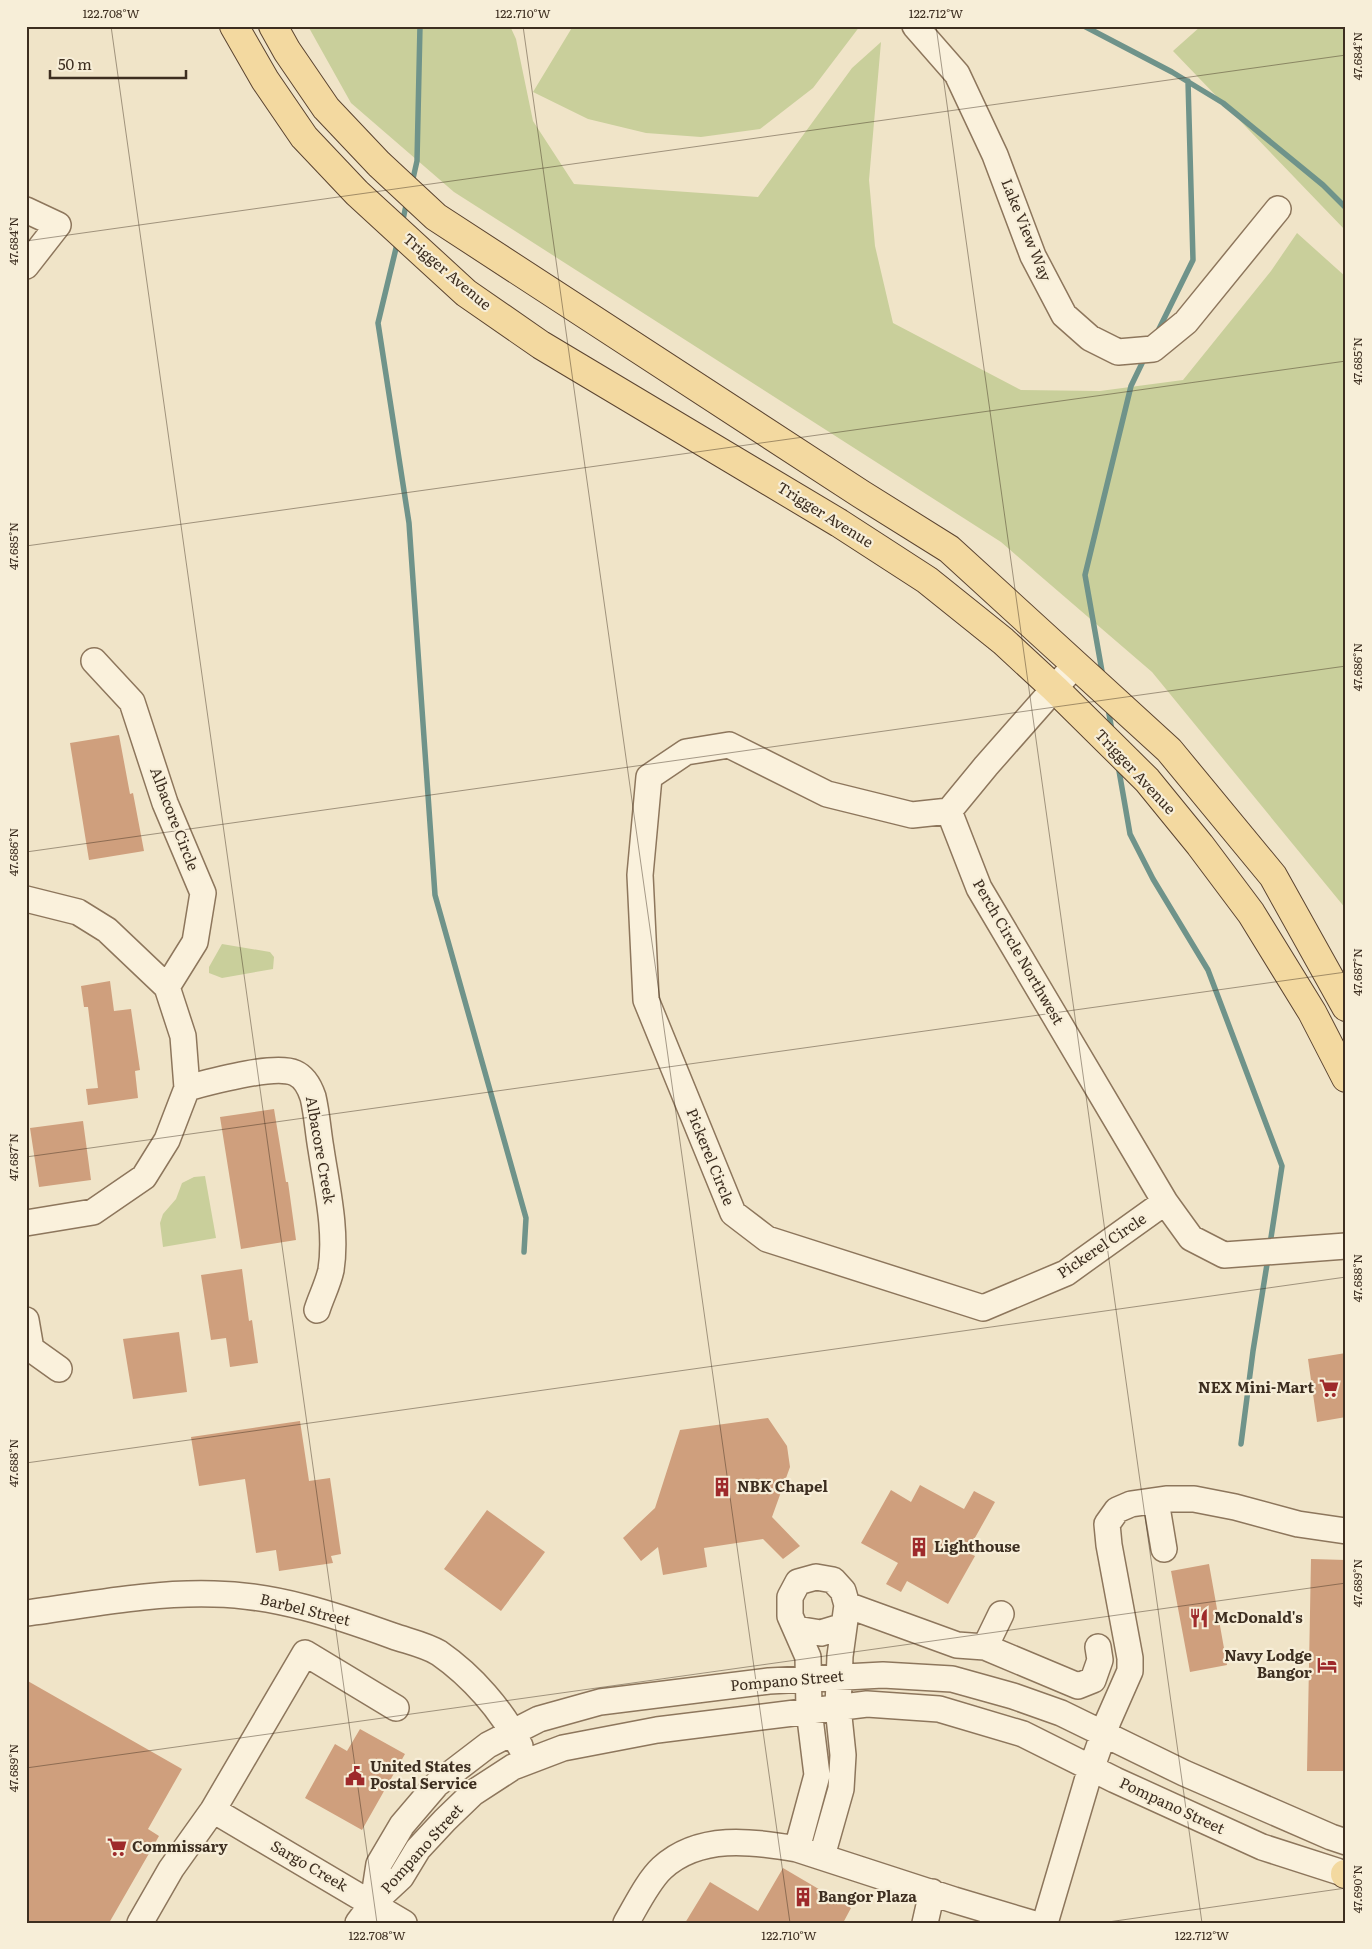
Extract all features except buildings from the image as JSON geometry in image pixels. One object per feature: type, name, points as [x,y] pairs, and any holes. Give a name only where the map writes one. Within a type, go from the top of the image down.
[{"type":"main road","name":"Trigger Avenue","points":[[234,26],[265,80],[304,137],[357,193],[466,293],[541,345],[839,523],[927,580],[1003,642],[1055,689],[1147,780],[1200,845],[1251,913],[1312,1012],[1346,1078]]},
{"type":"main road","points":[[273,26],[287,51],[326,108],[379,164],[436,217],[949,549],[1169,750],[1273,876],[1346,1007]]},
{"type":"street","name":"Lake View Way","points":[[915,26],[957,74],[996,155],[1033,256],[1064,315],[1090,338],[1118,352],[1153,349],[1186,322],[1278,209]]},
{"type":"street","points":[[26,210],[58,225],[26,266]]},
{"type":"street","name":"Albacore Circle","points":[[94,660],[132,702],[166,803],[204,893],[195,942],[167,987]]},
{"type":"street","points":[[949,811],[1075,665]]},
{"type":"street","name":"Pickerel Circle","points":[[949,811],[912,815],[827,794],[729,745],[686,752],[649,777],[640,875],[646,1000],[733,1213],[767,1239],[983,1308],[1066,1273],[1164,1202]]},
{"type":"street","name":"Perch Circle Northwest","points":[[949,811],[979,888],[1164,1202]]},
{"type":"street","points":[[26,899],[78,912],[107,930],[167,987],[183,1036],[187,1088],[167,1140],[144,1177],[93,1212],[26,1223]]},
{"type":"street","name":"Albacore Creek","points":[[187,1088],[264,1071],[283,1070],[295,1073],[308,1086],[313,1097],[330,1204],[333,1236],[330,1271],[317,1310]]},
{"type":"street","points":[[1164,1202],[1191,1238],[1224,1255],[1346,1246]]},
{"type":"street","points":[[26,1320],[31,1349],[59,1369]]},
{"type":"street","points":[[1045,1923],[1087,1781],[1130,1671],[1130,1658],[1109,1545],[1107,1524],[1117,1510],[1131,1504],[1194,1499],[1234,1507],[1298,1524],[1346,1531]]},
{"type":"street","points":[[1156,1501],[1164,1549]]},
{"type":"street","points":[[797,1849],[817,1775],[809,1710],[808,1657],[790,1616],[790,1597],[798,1582],[816,1577],[833,1580],[843,1591],[846,1616],[840,1656],[838,1707],[843,1755],[841,1789],[822,1856]]},
{"type":"street","name":"Barbel Street","points":[[26,1613],[150,1596],[214,1594],[273,1600],[338,1616],[436,1652],[465,1674],[488,1698],[513,1732],[528,1761]]},
{"type":"street","points":[[985,1647],[1001,1614]]},
{"type":"street","points":[[796,1629],[821,1633],[846,1616],[957,1645],[985,1647],[1078,1686],[1093,1680],[1100,1660],[1098,1647]]},
{"type":"street","points":[[140,1923],[171,1869],[213,1810],[304,1653],[396,1708]]},
{"type":"street","name":"Pompano Street","points":[[373,1903],[379,1864],[402,1825],[437,1784],[488,1745],[513,1732],[539,1720],[600,1702],[769,1681],[840,1676],[883,1675],[952,1680],[1013,1696],[1061,1713],[1193,1776],[1346,1842]]},
{"type":"street","name":"Pompano Street","points":[[373,1903],[401,1877],[418,1849],[473,1794],[513,1767],[563,1748],[657,1730],[867,1704],[939,1708],[1023,1734],[1093,1769],[1262,1847],[1346,1874]]},
{"type":"street","name":"Sargo Creek","points":[[213,1810],[404,1923]]},
{"type":"street","points":[[626,1923],[661,1868],[688,1850],[719,1842],[781,1846],[797,1849],[1032,1923]]},
{"type":"street","points":[[925,1923],[932,1892]]},
{"type":"street","points":[[358,1923],[373,1903]]},
{"type":"green space","points":[[308,26],[510,26],[516,39],[533,121],[574,184],[758,197],[852,68],[881,42],[869,180],[875,246],[893,323],[1021,390],[1100,391],[1183,380],[1271,271],[1297,233],[1346,277],[1346,909],[1152,672],[1001,542],[454,192],[351,103]]},
{"type":"green space","points":[[573,26],[860,26],[813,88],[760,129],[701,137],[646,133],[588,119],[533,92]]},
{"type":"green space","points":[[1201,26],[1346,26],[1346,231],[1173,51]]},
{"type":"green space","points":[[222,944],[270,952],[274,957],[273,969],[222,978],[209,973],[209,967]]},
{"type":"green space","points":[[205,1176],[216,1238],[163,1247],[160,1223],[163,1214],[176,1199],[182,1183],[194,1177]]},
{"type":"waterway","points":[[412,183],[417,161],[420,26]]},
{"type":"waterway","points":[[1084,26],[1172,72],[1223,103],[1323,185],[1346,208]]},
{"type":"waterway","points":[[1157,333],[1193,260],[1188,81]]},
{"type":"waterway","points":[[402,224],[407,201]]},
{"type":"waterway","points":[[398,240],[378,323],[409,523],[435,895],[526,1218],[524,1252]]},
{"type":"waterway","points":[[1103,677],[1085,575],[1131,386],[1145,357]]},
{"type":"waterway","points":[[1108,708],[1112,731]]},
{"type":"waterway","points":[[1118,765],[1130,834],[1153,879],[1208,970],[1282,1166],[1270,1244]]},
{"type":"waterway","points":[[1241,1444],[1268,1258]]},
{"type":"place","name":"NEX Mini-Mart","points":[[1329,1388]]},
{"type":"place","name":"NBK Chapel","points":[[722,1487]]},
{"type":"place","name":"Lighthouse","points":[[919,1547]]},
{"type":"place","name":"McDonald's","points":[[1199,1618]]},
{"type":"place","name":"Navy Lodge Bangor","points":[[1327,1665]]},
{"type":"place","name":"United States Postal Service","points":[[355,1776]]},
{"type":"place","name":"Commissary","points":[[117,1847]]},
{"type":"place","name":"Bangor Plaza","points":[[803,1897]]}]
